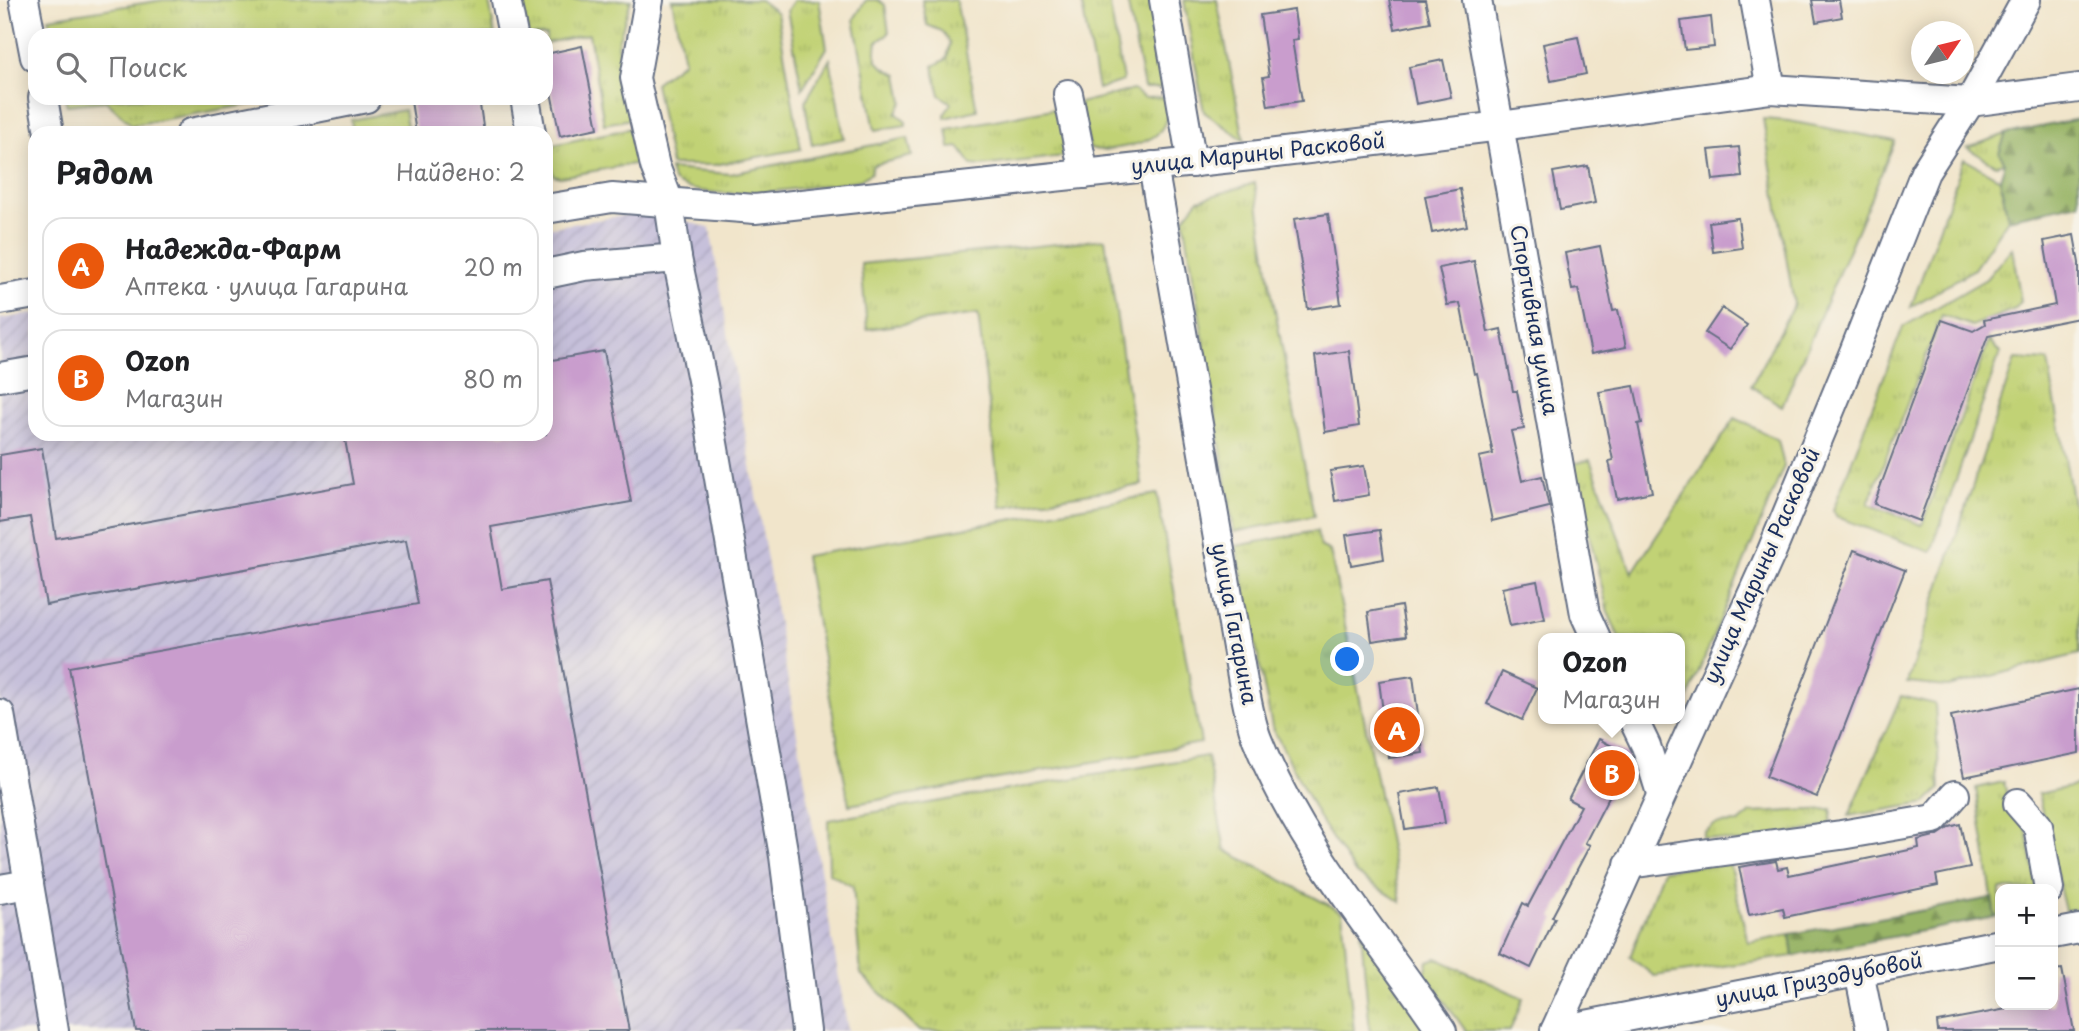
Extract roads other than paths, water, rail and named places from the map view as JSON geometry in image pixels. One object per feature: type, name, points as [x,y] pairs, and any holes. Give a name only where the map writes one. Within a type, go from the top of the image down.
[{"type":"street","points":[[24,0],[29,28]]},
{"type":"street","points":[[506,0],[512,28]]},
{"type":"street","points":[[649,0],[635,78],[655,166],[668,202],[706,398],[785,856],[806,1031]]},
{"type":"street","points":[[1164,0],[1192,163]]},
{"type":"street","name":"Спортивная улица","points":[[1477,0],[1585,614],[1594,633]]},
{"type":"street","points":[[1755,0],[1772,89]]},
{"type":"street","name":"улица Марины Расковой","points":[[1555,1031],[1770,553],[1925,172],[1970,102],[2026,0]]},
{"type":"street","name":"улица Марины Расковой","points":[[553,208],[612,198],[755,209],[1192,163],[1501,126],[1772,89],[1970,102],[2079,88]]},
{"type":"street","points":[[1069,94],[1084,174]]},
{"type":"street","points":[[44,105],[48,126]]},
{"type":"street","points":[[226,126],[331,105]]},
{"type":"street","points":[[526,105],[530,126]]},
{"type":"street","name":"улица Гагарина","points":[[1153,166],[1243,682],[1256,737],[1292,812],[1386,955],[1442,1031]]},
{"type":"street","points":[[553,273],[584,266],[677,258]]},
{"type":"street","points":[[0,300],[28,295]]},
{"type":"street","points":[[0,377],[28,372]]},
{"type":"street","points":[[0,714],[54,1031]]},
{"type":"street","points":[[1635,724],[1646,746],[1661,793]]},
{"type":"street","points":[[1629,864],[1841,835],[1934,819],[1955,795]]},
{"type":"street","points":[[2018,803],[2038,826],[2048,884]]},
{"type":"street","points":[[0,889],[29,884]]},
{"type":"street","name":"улица Гризодубовой","points":[[1555,1031],[1995,945]]},
{"type":"street","points":[[1859,972],[1871,1031]]},
{"type":"place","name":"Надежда-Фарм","points":[[1397,730]]},
{"type":"place","name":"Ozon","points":[[1612,773]]}]
